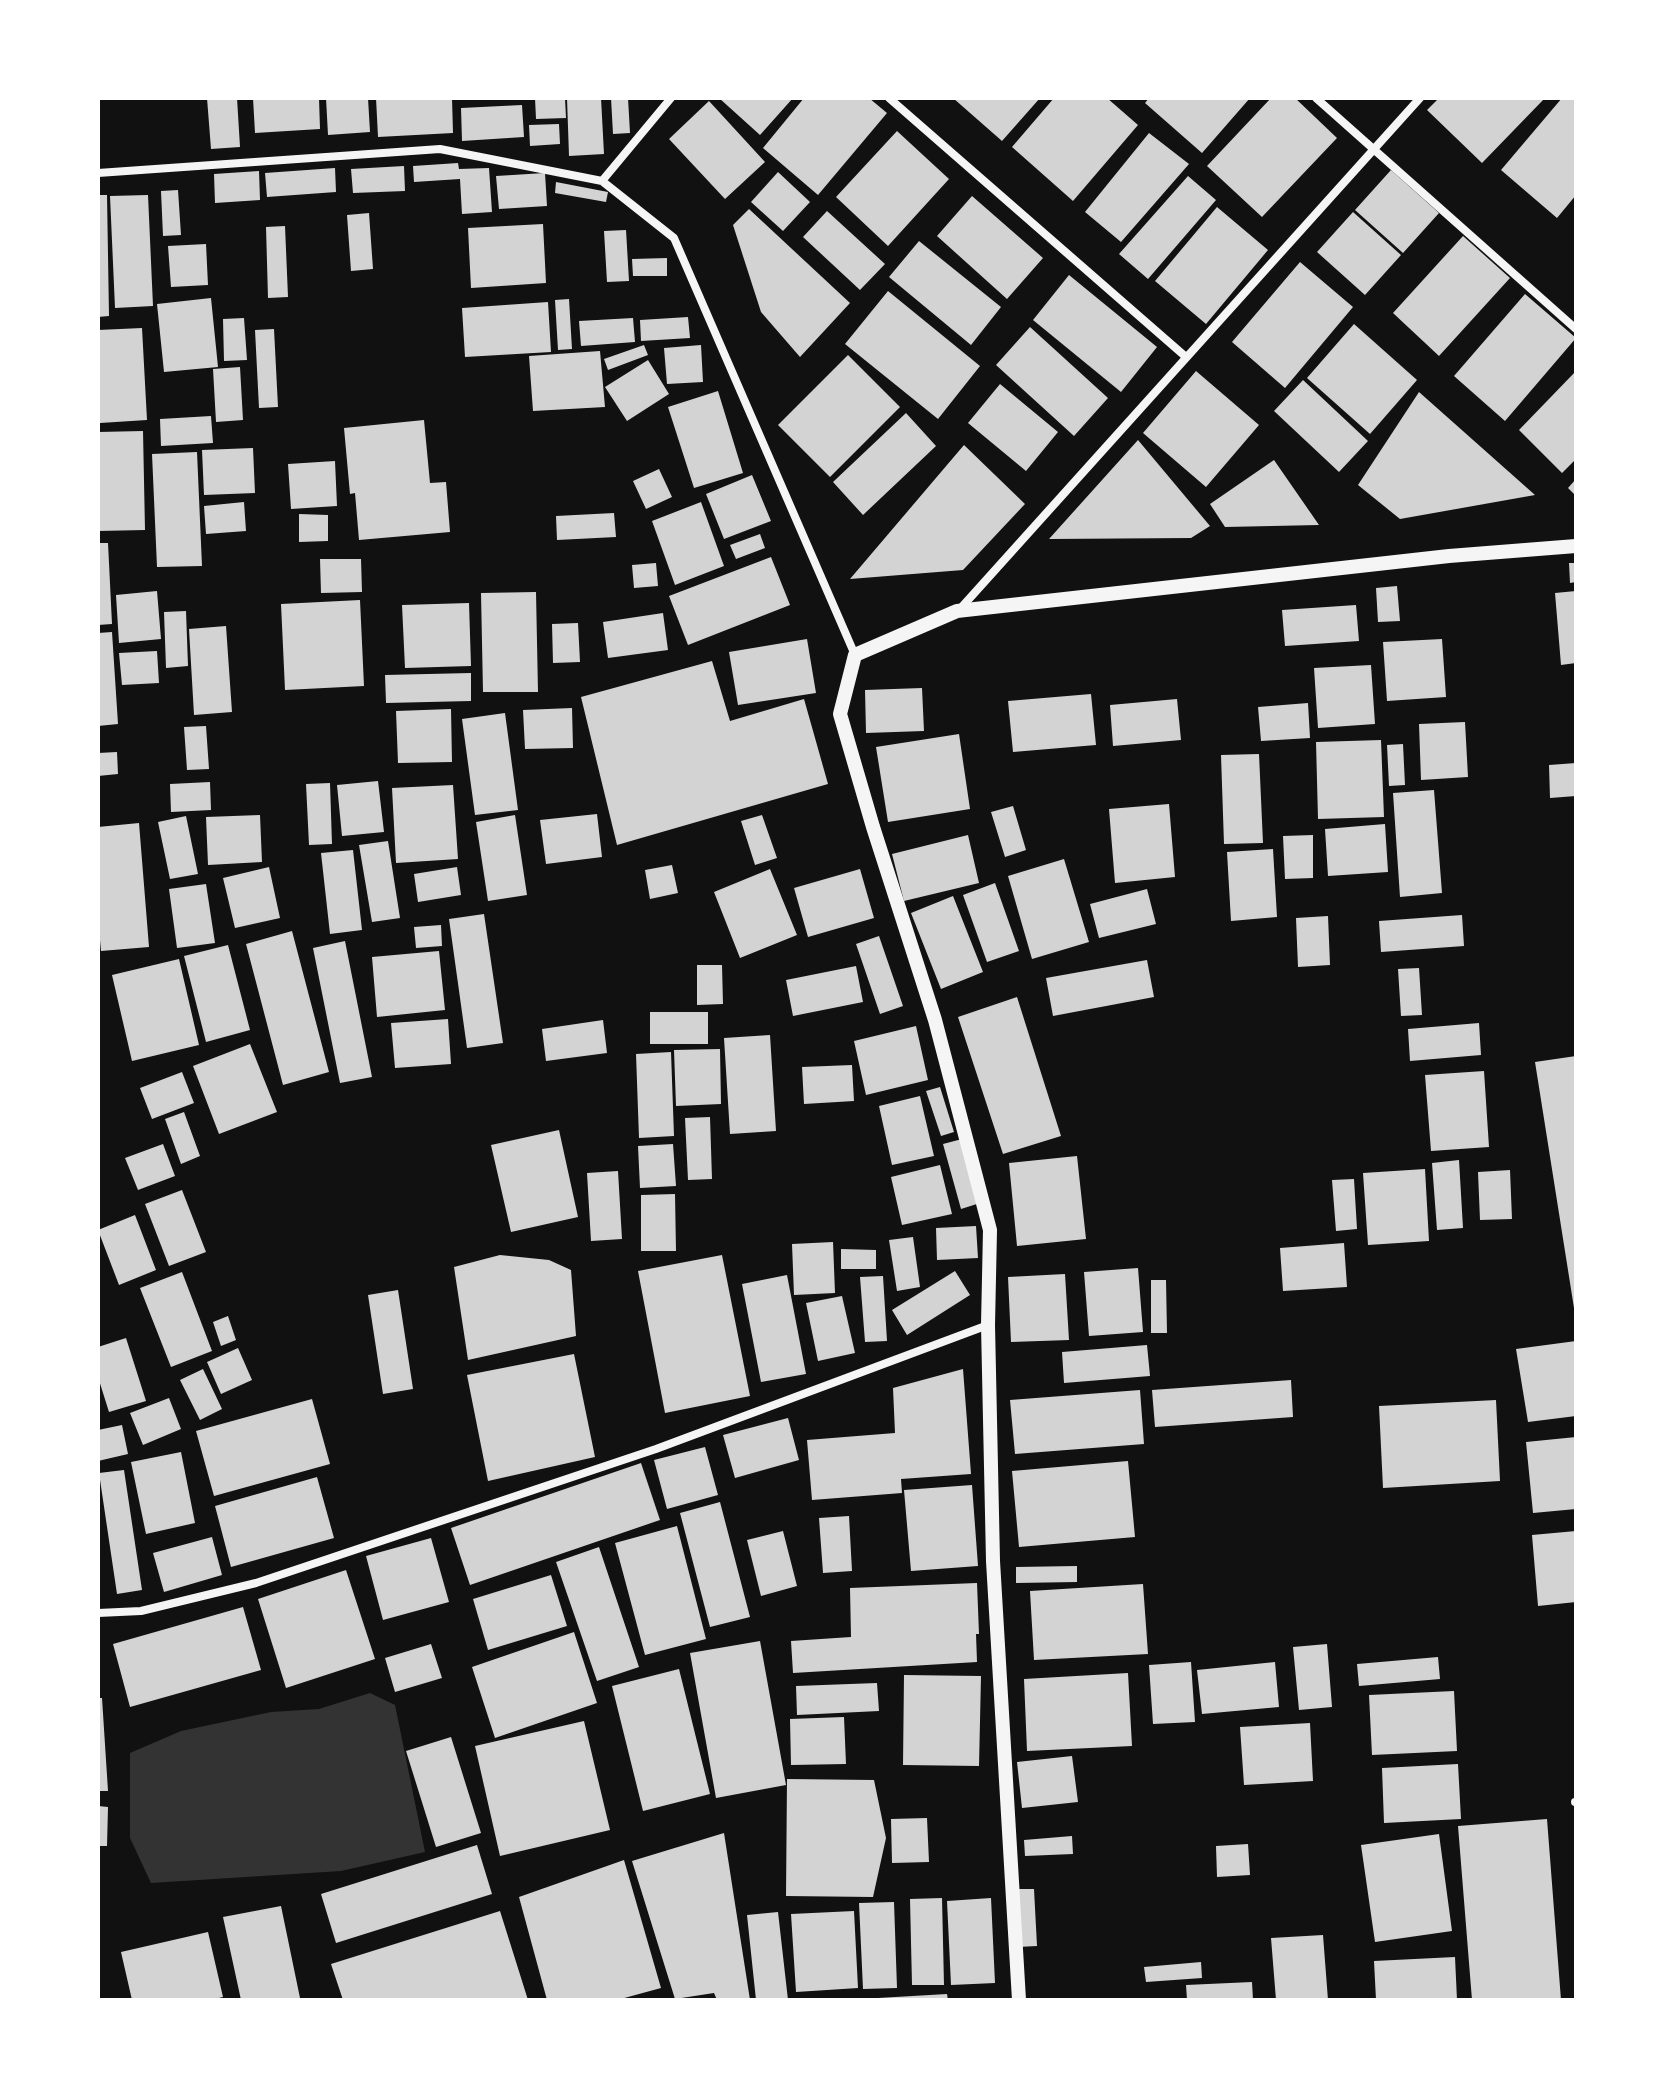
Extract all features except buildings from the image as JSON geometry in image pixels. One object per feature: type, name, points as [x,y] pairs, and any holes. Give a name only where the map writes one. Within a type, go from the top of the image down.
[{"type":"street","points":[[602,181],[671,98]]},
{"type":"street","points":[[889,98],[1186,357]]},
{"type":"street","points":[[1316,98],[1576,329]]},
{"type":"street","points":[[957,611],[1420,98]]},
{"type":"street","points":[[98,173],[440,149],[602,181],[674,238],[855,655],[840,714],[935,1020],[990,1230],[988,1325],[993,1561],[1019,2000]]},
{"type":"street","points":[[855,655],[957,611],[1449,556],[1576,546]]},
{"type":"street","points":[[98,1613],[141,1611],[256,1583],[656,1449],[988,1325]]},
{"type":"shaded area","points":[[370,1693],[395,1705],[425,1852],[341,1871],[151,1883],[130,1838],[130,1753],[181,1731],[271,1712],[319,1709]]}]
